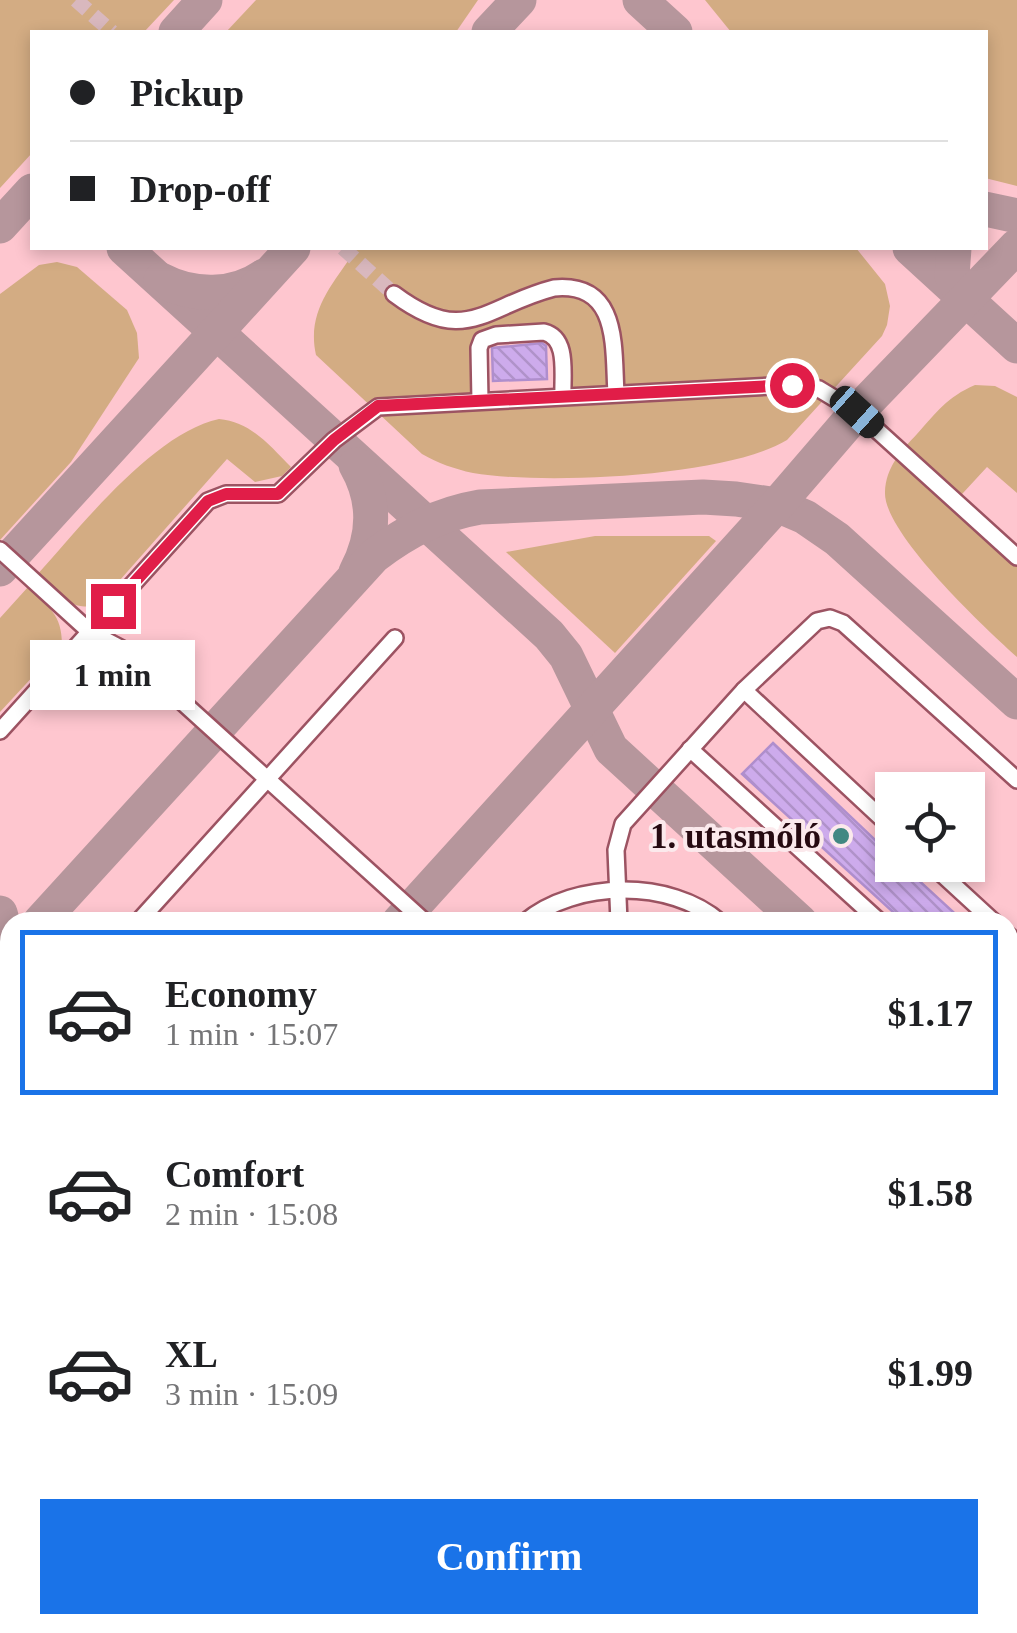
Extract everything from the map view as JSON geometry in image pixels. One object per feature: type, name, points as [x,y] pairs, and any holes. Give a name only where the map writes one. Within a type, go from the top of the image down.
[{"type":"street","points":[[394,294],[421,312],[461,321],[482,318],[554,288],[589,294],[608,314],[616,393]]},
{"type":"street","points":[[480,401],[482,340],[496,335],[544,332],[552,333],[560,341],[563,396]]},
{"type":"street","points":[[0,732],[216,496],[278,494],[334,440],[378,406],[792,385],[819,389],[857,412],[1017,557]]},
{"type":"street","points":[[0,550],[90,632],[126,651],[414,912]]},
{"type":"street","points":[[619,912],[616,850],[623,824],[744,690],[813,623],[824,619],[836,620],[1017,780]]},
{"type":"street","points":[[147,912],[394,638]]},
{"type":"street","points":[[744,690],[875,812]]},
{"type":"street","points":[[690,750],[869,912]]},
{"type":"street","points":[[950,882],[983,912]]},
{"type":"street","points":[[542,912],[558,903],[618,892],[646,892],[687,901],[704,912]]},
{"type":"shaded area","points":[[0,0],[1017,0],[1017,912],[0,912]]},
{"type":"shaded area","points":[[0,0],[174,0],[146,30],[30,30],[30,155],[0,188]]},
{"type":"shaded area","points":[[256,0],[478,0],[457,30],[228,30]]},
{"type":"shaded area","points":[[705,0],[1017,0],[1017,186],[988,179],[988,30],[729,30]]},
{"type":"shaded area","points":[[356,250],[858,250],[885,284],[890,306],[882,336],[787,440],[759,453],[680,470],[634,475],[504,477],[459,470],[422,454],[316,355],[315,324],[331,285]],"holes":[[[561,335],[568,396],[474,401],[476,341]]]},
{"type":"shaded area","points":[[57,262],[77,267],[127,310],[137,333],[139,358],[71,462],[0,540],[0,294],[39,265]]},
{"type":"shaded area","points":[[975,385],[995,386],[1017,397],[1017,493],[987,467],[951,506],[1017,564],[1017,657],[918,555],[889,510],[885,492],[891,467],[905,447],[943,406]]},
{"type":"shaded area","points":[[219,419],[250,430],[291,467],[282,476],[255,482],[227,459],[97,606],[71,603],[37,575],[144,462],[169,442]]},
{"type":"shaded area","points":[[595,536],[709,536],[716,541],[615,653],[506,552]]},
{"type":"shaded area","points":[[28,587],[57,619],[62,645],[0,712],[0,618]]},
{"type":"building","points":[[542,343],[546,346],[547,379],[493,381],[492,348]]},
{"type":"building","name":"1. utasmóló","points":[[773,743],[875,840],[875,882],[920,882],[953,912],[893,912],[742,774]]},
{"type":"taxiway","points":[[178,30],[205,0]]},
{"type":"taxiway","points":[[491,30],[519,0]]},
{"type":"taxiway","points":[[640,0],[673,30]]},
{"type":"taxiway","points":[[0,226],[30,193]]},
{"type":"taxiway","points":[[988,210],[1017,216]]},
{"type":"taxiway","points":[[408,912],[857,412],[1017,246]]},
{"type":"taxiway","points":[[126,250],[549,635],[566,656],[611,749],[789,912]]},
{"type":"taxiway","points":[[0,569],[291,250]]},
{"type":"taxiway","points":[[912,250],[1017,346]]},
{"type":"taxiway","points":[[954,250],[952,276],[965,298]]},
{"type":"taxiway","points":[[161,280],[186,290],[213,292],[240,288],[264,276]]},
{"type":"taxiway","points":[[356,465],[367,492],[371,518],[367,545],[356,572]]},
{"type":"taxiway","points":[[49,912],[374,556],[424,525],[465,510],[703,497],[777,505],[805,517],[837,539],[1017,702]]},
{"type":"tunnel","points":[[76,0],[110,30]]},
{"type":"tunnel","points":[[345,250],[394,294]]},
{"type":"place","name":"1. utasmóló","points":[[841,836]]},
{"type":"route","points":[[113,606],[208,501],[226,494],[278,494],[334,440],[378,406],[792,385]]}]
